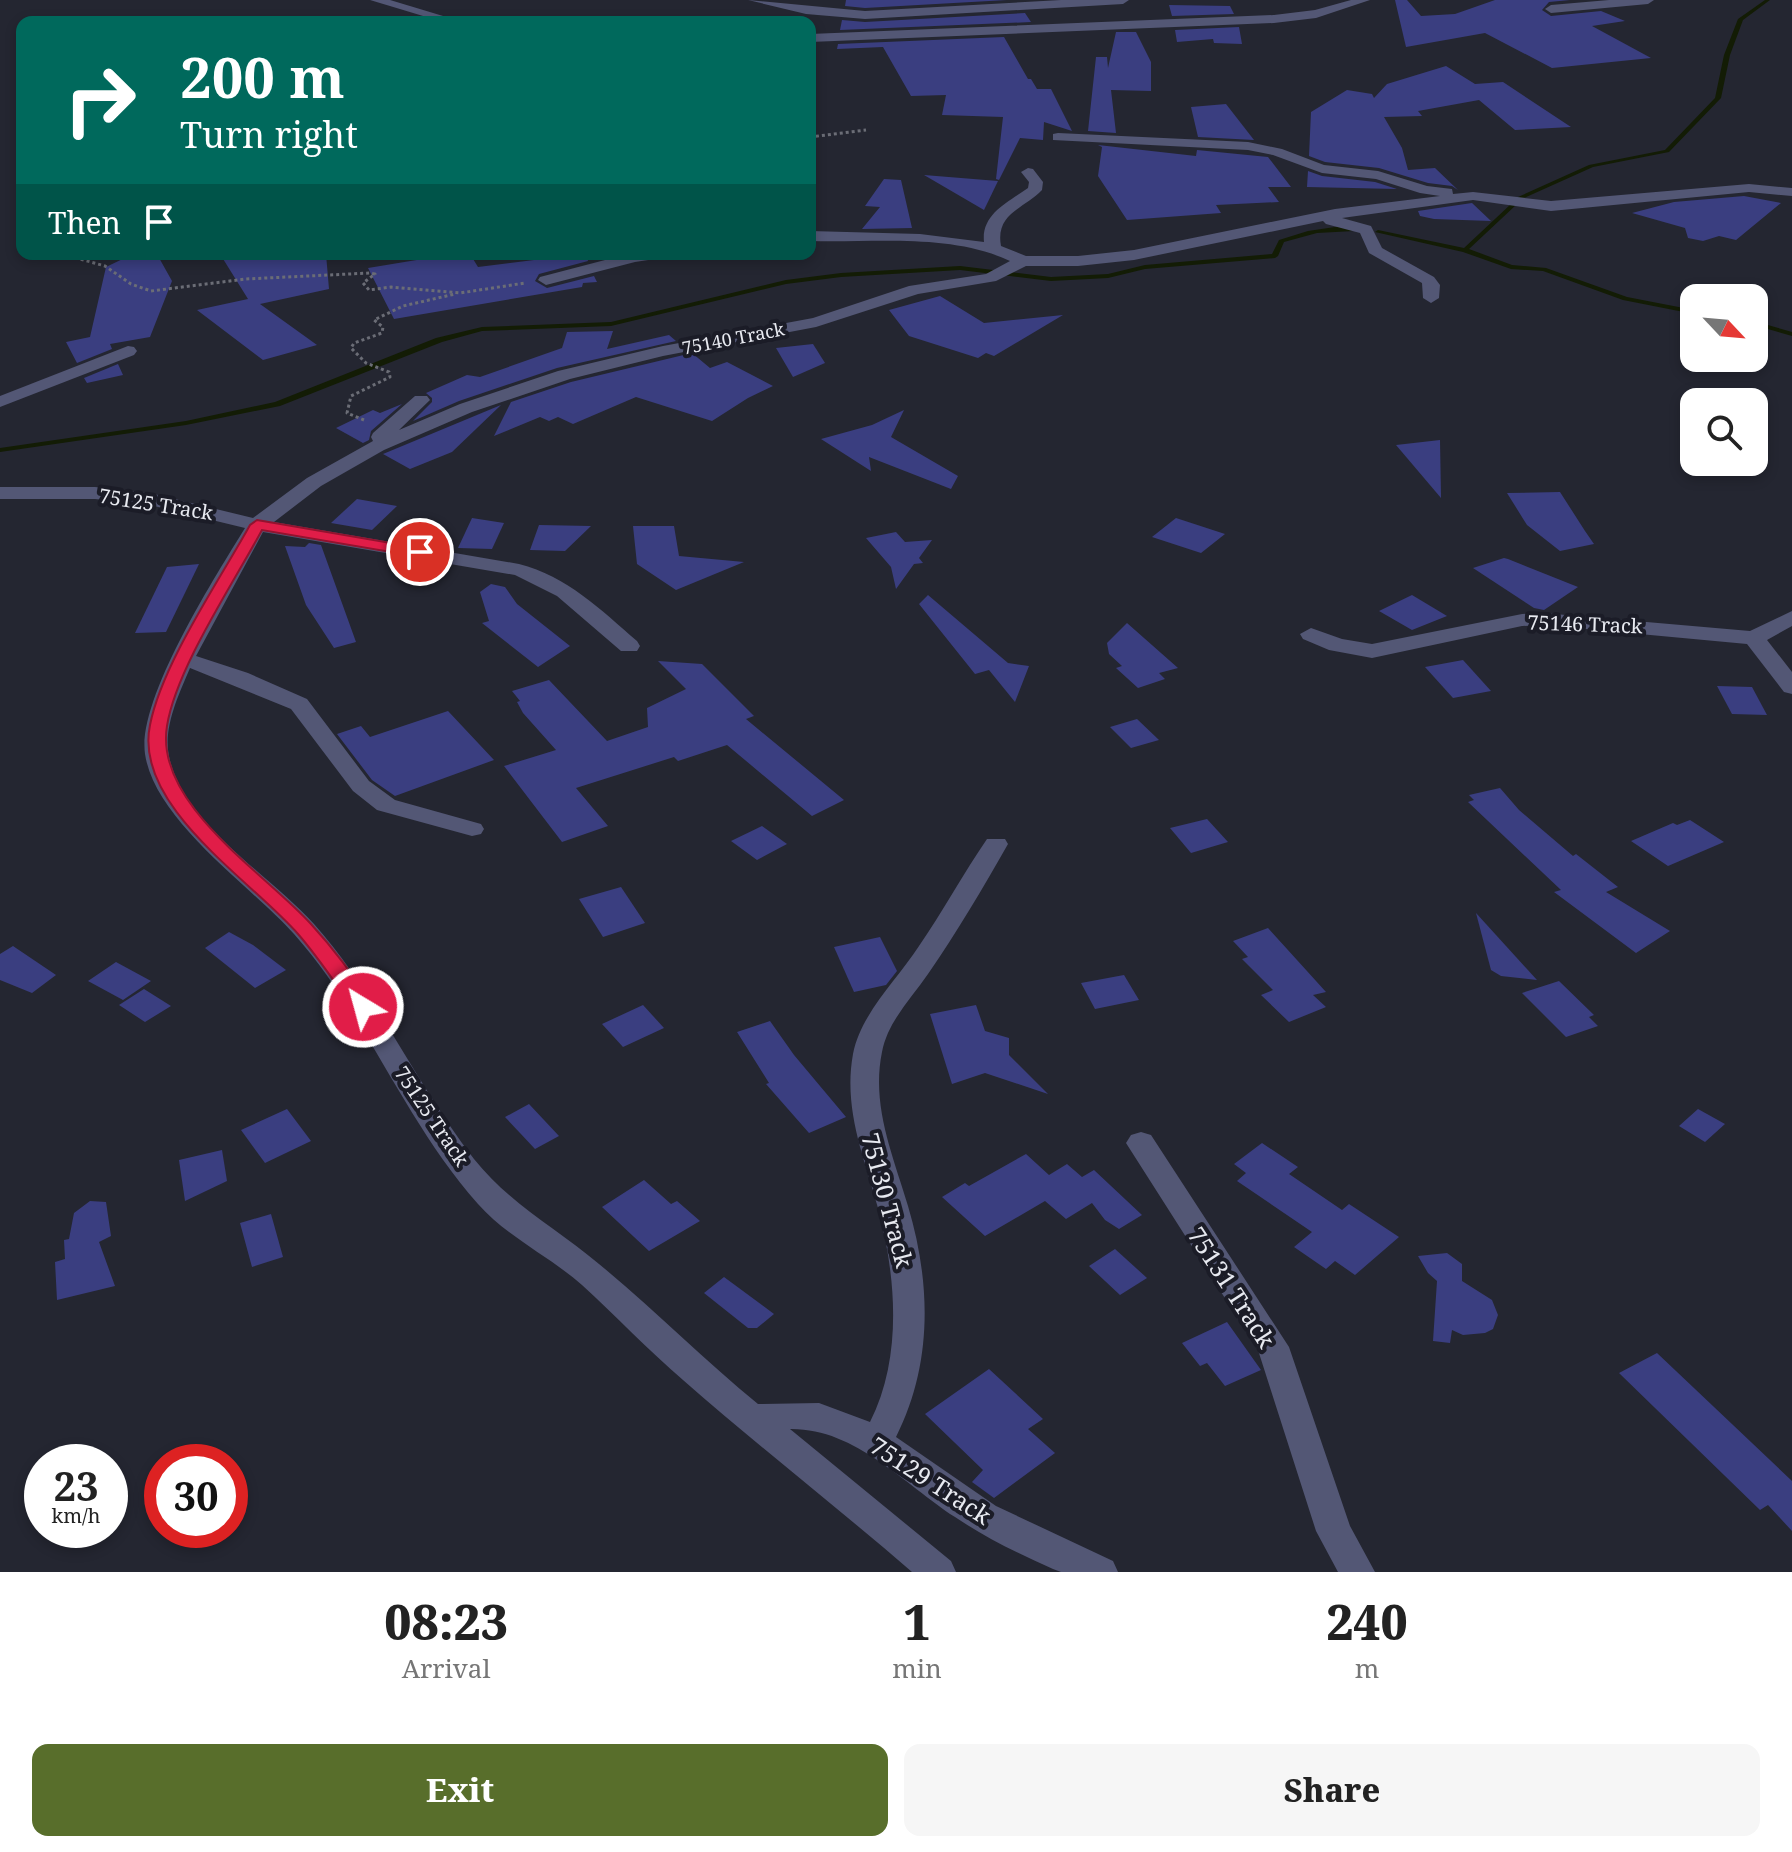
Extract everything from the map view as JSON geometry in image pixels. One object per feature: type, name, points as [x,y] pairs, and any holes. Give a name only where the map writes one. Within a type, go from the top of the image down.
[{"type":"street","points":[[376,0],[435,16]]},
{"type":"street","points":[[754,0],[806,10],[865,15],[1123,0]]},
{"type":"street","points":[[816,38],[1274,19],[1316,14],[1364,0]]},
{"type":"street","points":[[1551,9],[1648,0]]},
{"type":"street","points":[[1058,137],[1248,146],[1277,152],[1322,169],[1378,175],[1425,190],[1551,206],[1749,188],[1792,192]]},
{"type":"street","points":[[993,247],[990,237],[993,221],[1002,211],[1035,190],[1036,182],[1028,172]]},
{"type":"street","points":[[816,236],[993,247],[1023,261],[1078,261],[1134,255],[1308,219],[1473,196]]},
{"type":"street","points":[[1308,219],[1360,224],[1370,232],[1375,250],[1428,280],[1432,285],[1431,298]]},
{"type":"street","points":[[546,280],[623,260]]},
{"type":"street","name":"75140 Track","points":[[257,525],[302,490],[350,461],[466,408],[564,375],[663,351],[816,322],[915,289],[998,274],[1023,261]]},
{"type":"street","points":[[0,402],[128,351]]},
{"type":"street","points":[[350,461],[421,400]]},
{"type":"street","name":"75125 Track","points":[[0,493],[95,493],[150,499],[257,525],[166,697],[156,754],[169,789],[212,840],[305,930],[363,1007],[417,1096],[492,1199],[588,1272],[712,1386],[755,1418],[938,1572]]},
{"type":"street","points":[[257,525],[536,575],[568,592],[629,646]]},
{"type":"street","points":[[1792,617],[1754,638],[1792,687]]},
{"type":"street","name":"75146 Track","points":[[1311,634],[1337,645],[1372,651],[1522,620],[1543,619],[1754,638]]},
{"type":"street","points":[[184,659],[240,678],[299,704],[361,786],[386,805],[472,829]]},
{"type":"street","name":"75130 Track","points":[[876,1443],[888,1423],[899,1391],[909,1340],[909,1274],[892,1205],[868,1134],[865,1100],[867,1053],[879,1023],[996,844]]},
{"type":"street","name":"75131 Track","points":[[1141,1143],[1273,1347],[1329,1517],[1357,1572]]},
{"type":"street","name":"75129 Track","points":[[755,1418],[813,1416],[838,1422],[876,1443],[967,1506],[1031,1544],[1100,1572]]},
{"type":"path","points":[[816,136],[866,130]]},
{"type":"path","points":[[84,260],[105,266],[131,284],[151,291],[246,279],[370,273],[374,276],[363,283],[369,290],[391,287],[460,293]]},
{"type":"path","points":[[388,430],[347,413],[351,396],[390,377],[389,372],[359,358],[351,348],[354,343],[382,333],[383,327],[374,320],[403,306],[460,293],[546,280]]},
{"type":"building","points":[[846,0],[1007,0],[865,8],[845,6]]},
{"type":"building","points":[[1395,0],[1407,0],[1421,16],[1455,14],[1495,0],[1570,0],[1549,2],[1542,10],[1551,16],[1601,11],[1625,21],[1592,26],[1651,58],[1552,68],[1485,33],[1406,47]]},
{"type":"building","points":[[1169,5],[1230,6],[1234,14],[1172,16]]},
{"type":"building","points":[[1025,13],[1031,22],[840,30],[842,20],[865,22]]},
{"type":"building","points":[[1239,27],[1242,44],[1214,43],[1213,39],[1177,42],[1175,30]]},
{"type":"building","points":[[1116,32],[1136,32],[1151,62],[1151,91],[1111,90],[1116,133],[1088,131],[1096,57],[1107,57],[1108,68]]},
{"type":"building","points":[[1004,37],[1037,89],[1051,89],[1072,131],[1044,122],[1043,140],[1020,138],[999,180],[996,179],[1003,117],[942,115],[946,95],[911,96],[883,47],[837,49],[838,44]]},
{"type":"building","points":[[1446,66],[1475,84],[1503,82],[1571,127],[1515,130],[1479,100],[1418,111],[1422,116],[1384,117],[1402,148],[1408,170],[1435,168],[1458,190],[1379,168],[1325,162],[1309,156],[1311,112],[1347,90],[1372,94],[1374,98],[1387,84]]},
{"type":"building","points":[[1226,104],[1254,140],[1198,137],[1191,107]]},
{"type":"building","points":[[1098,145],[1196,156],[1197,150],[1268,157],[1291,187],[1268,187],[1279,202],[1216,205],[1221,213],[1127,220],[1098,176],[1102,147]]},
{"type":"building","points":[[1308,171],[1322,176],[1375,182],[1397,189],[1307,187]]},
{"type":"building","points":[[924,175],[998,181],[984,210]]},
{"type":"building","points":[[884,179],[901,180],[912,228],[862,229],[880,207],[865,206]]},
{"type":"building","points":[[1744,196],[1781,203],[1736,240],[1719,236],[1703,241],[1688,238],[1685,228],[1632,213],[1674,202]]},
{"type":"building","points":[[1472,203],[1491,221],[1434,219],[1420,216],[1418,211]]},
{"type":"building","points":[[121,260],[160,260],[172,281],[150,337],[110,344],[112,349],[77,363],[66,342],[90,337],[106,267]]},
{"type":"building","points":[[224,260],[327,260],[329,289],[260,304],[317,345],[263,360],[197,310],[248,299]]},
{"type":"building","points":[[417,260],[474,260],[478,267],[534,260],[588,260],[539,274],[535,281],[547,288],[594,276],[597,282],[394,319],[368,268]]},
{"type":"building","points":[[940,296],[984,323],[1063,315],[994,356],[986,353],[978,358],[909,336],[889,310]]},
{"type":"building","points":[[613,331],[607,349],[669,335],[676,341],[557,368],[459,401],[413,421],[432,402],[426,393],[467,375],[480,377],[562,348],[567,332]]},
{"type":"building","points":[[813,344],[825,363],[793,377],[776,348]]},
{"type":"building","points":[[692,353],[710,368],[727,362],[773,386],[712,421],[636,397],[573,424],[558,417],[549,421],[540,417],[494,436],[511,402],[571,382]]},
{"type":"building","points":[[118,364],[123,375],[87,383],[84,378]]},
{"type":"building","points":[[402,404],[371,431],[369,440],[363,443],[336,428],[373,410],[380,413]]},
{"type":"building","points":[[501,405],[452,452],[410,469],[383,454]]},
{"type":"building","points":[[904,410],[891,437],[958,476],[951,489],[869,457],[871,471],[821,439],[872,425]]},
{"type":"building","points":[[1440,440],[1441,498],[1396,445]]},
{"type":"building","points":[[1560,492],[1594,544],[1560,551],[1527,525],[1507,493]]},
{"type":"building","points":[[357,499],[397,506],[372,530],[331,523]]},
{"type":"building","points":[[472,518],[504,523],[492,549],[458,548]]},
{"type":"building","points":[[1176,518],[1225,534],[1201,553],[1152,537]]},
{"type":"building","points":[[539,525],[591,526],[565,551],[530,550]]},
{"type":"building","points":[[633,526],[674,526],[679,556],[744,562],[676,590],[637,564]]},
{"type":"building","points":[[896,532],[905,542],[932,540],[919,558],[923,563],[914,564],[896,589],[891,567],[866,538]]},
{"type":"building","points":[[309,543],[321,545],[356,642],[334,648],[306,605],[285,546],[305,547]]},
{"type":"building","points":[[1504,558],[1578,587],[1544,610],[1534,608],[1473,568]]},
{"type":"building","points":[[199,564],[166,632],[135,633],[167,567]]},
{"type":"building","points":[[491,584],[505,587],[517,604],[570,646],[538,667],[482,623],[489,621],[480,592]]},
{"type":"building","points":[[928,595],[1008,663],[1029,666],[1015,702],[989,670],[975,674],[919,604]]},
{"type":"building","points":[[1412,595],[1447,616],[1412,630],[1379,611]]},
{"type":"building","points":[[1127,623],[1178,668],[1159,673],[1165,679],[1138,688],[1116,668],[1122,666],[1109,654],[1107,643]]},
{"type":"building","points":[[1463,660],[1491,691],[1453,698],[1425,667]]},
{"type":"building","points":[[658,661],[702,664],[754,716],[746,719],[844,800],[812,816],[727,745],[678,761],[674,757],[576,788],[608,826],[562,842],[504,766],[556,750],[523,713],[517,702],[520,701],[512,691],[549,680],[607,741],[648,727],[647,708],[686,689]]},
{"type":"building","points":[[1717,686],[1752,687],[1767,715],[1732,714]]},
{"type":"building","points":[[448,711],[494,760],[395,796],[372,780],[337,734],[361,726],[370,737]]},
{"type":"building","points":[[1137,719],[1159,740],[1131,748],[1110,727]]},
{"type":"building","points":[[1500,788],[1519,810],[1573,856],[1576,854],[1618,887],[1606,892],[1670,931],[1636,953],[1554,892],[1561,890],[1468,802],[1474,800],[1469,795]]},
{"type":"building","points":[[1207,819],[1228,842],[1191,853],[1170,828]]},
{"type":"building","points":[[1690,820],[1724,842],[1668,866],[1631,841],[1673,823],[1677,825]]},
{"type":"building","points":[[762,826],[787,844],[757,860],[731,841]]},
{"type":"building","points":[[621,887],[645,923],[603,937],[579,899]]},
{"type":"building","points":[[1476,913],[1537,980],[1501,976],[1491,970]]},
{"type":"building","points":[[1268,928],[1326,992],[1313,995],[1326,1007],[1289,1022],[1261,995],[1273,990],[1242,959],[1248,957],[1233,941]]},
{"type":"building","points":[[229,932],[253,945],[286,970],[255,988],[205,948]]},
{"type":"building","points":[[880,937],[897,971],[886,985],[854,992],[834,947]]},
{"type":"building","points":[[13,946],[56,975],[32,993],[0,980],[0,954]]},
{"type":"building","points":[[116,962],[151,981],[123,1000],[88,981]]},
{"type":"building","points":[[1124,975],[1139,1000],[1095,1009],[1081,983]]},
{"type":"building","points":[[1559,981],[1594,1015],[1589,1017],[1598,1026],[1566,1037],[1522,993]]},
{"type":"building","points":[[144,989],[171,1006],[145,1022],[119,1005]]},
{"type":"building","points":[[643,1005],[664,1028],[623,1047],[602,1024]]},
{"type":"building","points":[[976,1005],[985,1031],[1009,1038],[1009,1055],[1048,1094],[985,1073],[952,1084],[930,1014]]},
{"type":"building","points":[[770,1021],[846,1117],[809,1133],[766,1084],[769,1083],[737,1032]]},
{"type":"building","points":[[529,1104],[559,1136],[535,1149],[505,1117]]},
{"type":"building","points":[[287,1109],[311,1141],[265,1163],[241,1130]]},
{"type":"building","points":[[1698,1109],[1725,1124],[1705,1142],[1679,1126]]},
{"type":"building","points":[[1262,1143],[1298,1167],[1289,1174],[1342,1210],[1349,1204],[1399,1237],[1355,1275],[1335,1261],[1326,1269],[1294,1247],[1312,1232],[1237,1181],[1246,1173],[1234,1164]]},
{"type":"building","points":[[222,1150],[227,1181],[185,1201],[179,1160]]},
{"type":"building","points":[[1026,1154],[1049,1175],[1067,1164],[1082,1177],[1094,1170],[1142,1215],[1119,1229],[1105,1220],[1092,1203],[1066,1219],[1045,1201],[985,1236],[942,1197],[965,1183],[969,1186]]},
{"type":"building","points":[[644,1180],[671,1204],[677,1201],[700,1221],[649,1251],[602,1207]]},
{"type":"building","points":[[90,1201],[106,1202],[111,1236],[99,1242],[115,1286],[57,1300],[55,1262],[65,1259],[64,1240],[69,1239],[74,1213]]},
{"type":"building","points":[[271,1214],[283,1257],[252,1267],[240,1223]]},
{"type":"building","points":[[1115,1249],[1147,1278],[1120,1295],[1089,1266]]},
{"type":"building","points":[[1447,1253],[1462,1264],[1462,1281],[1492,1300],[1498,1315],[1493,1329],[1485,1333],[1463,1335],[1452,1330],[1450,1343],[1433,1341],[1437,1281],[1418,1256]]},
{"type":"building","points":[[724,1277],[774,1314],[757,1328],[748,1328],[704,1293]]},
{"type":"building","points":[[1227,1322],[1261,1370],[1225,1386],[1207,1363],[1200,1366],[1182,1343]]},
{"type":"building","points":[[1657,1353],[1792,1481],[1792,1531],[1768,1505],[1760,1510],[1619,1373]]},
{"type":"building","points":[[989,1369],[1043,1419],[1028,1429],[1055,1453],[994,1498],[972,1482],[983,1470],[925,1414]]},
{"type":"waterway","points":[[1520,198],[1591,166],[1667,151],[1718,98],[1727,55],[1741,19],[1768,0]]},
{"type":"waterway","points":[[1465,250],[1513,205]]},
{"type":"waterway","points":[[0,450],[186,423],[277,404],[439,340],[482,329],[611,324],[786,282],[841,275],[960,268],[1051,279],[1108,276],[1145,267],[1275,256],[1281,241],[1326,230],[1354,229]]},
{"type":"waterway","points":[[1378,232],[1465,250]]},
{"type":"waterway","points":[[1465,250],[1511,267],[1544,269],[1625,299],[1680,309]]},
{"type":"waterway","points":[[1768,327],[1792,334]]},
{"type":"route","points":[[363,1007],[305,930],[212,840],[169,789],[156,754],[158,727],[178,669],[257,525],[420,552]]}]
